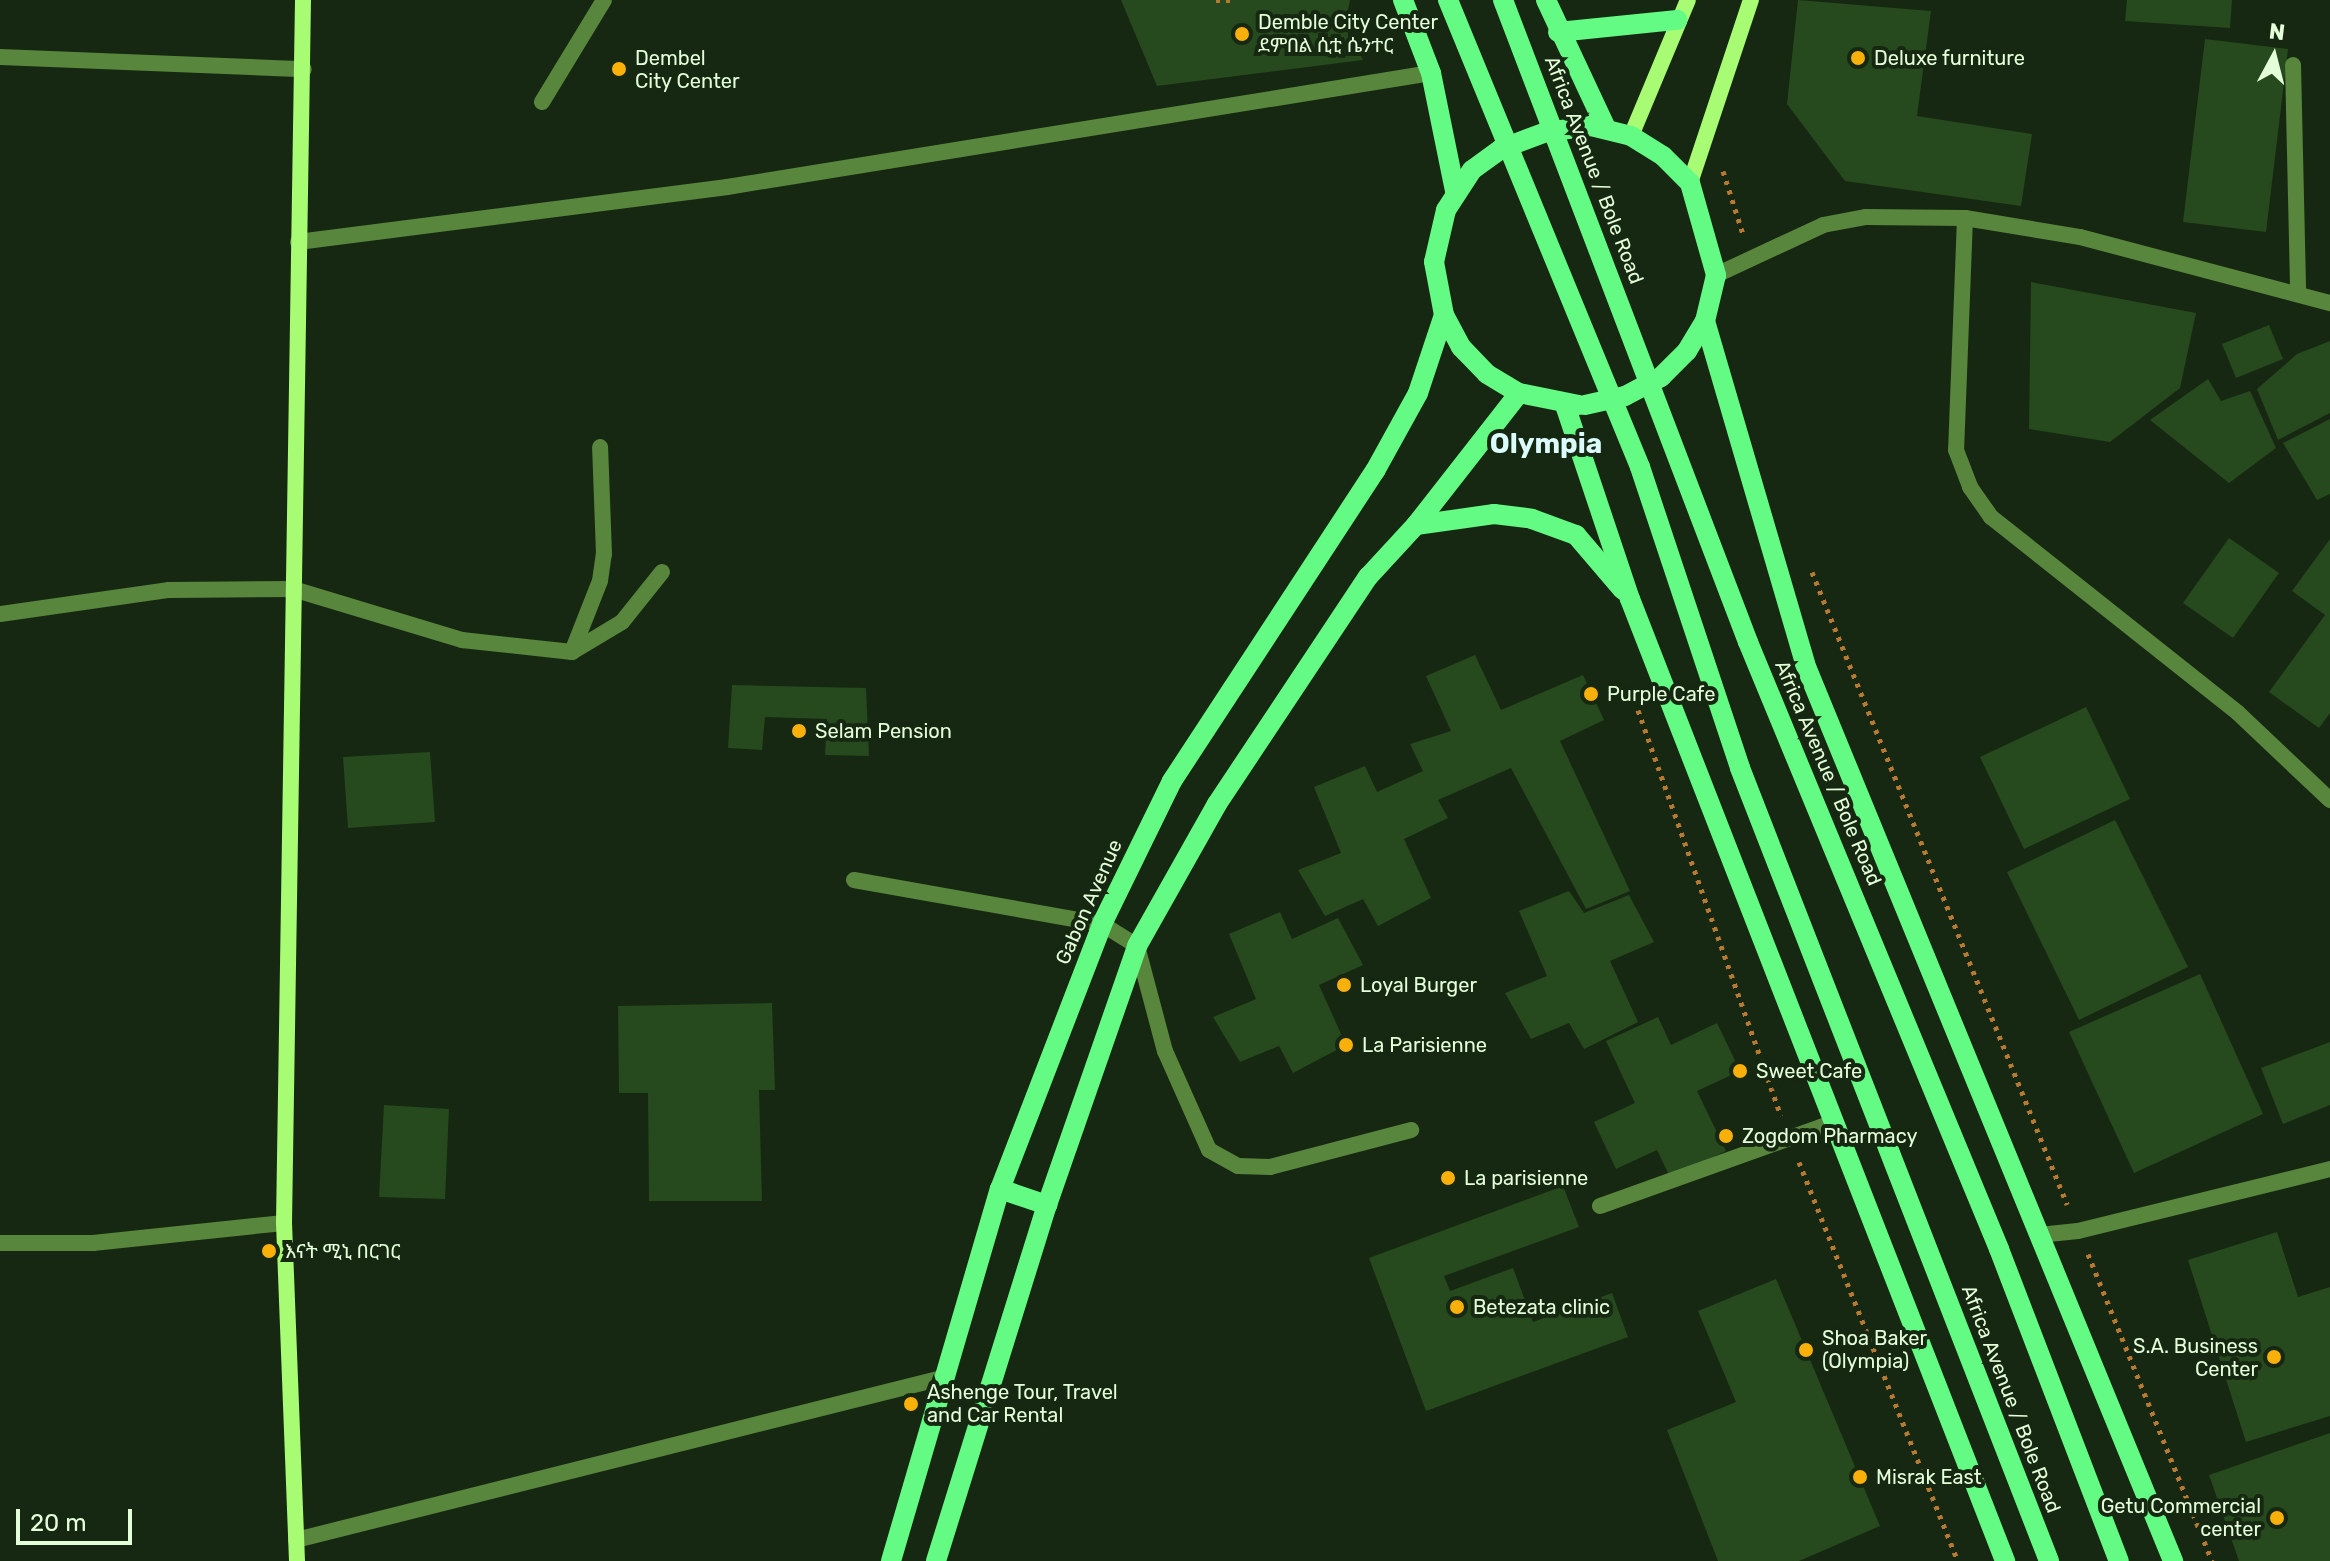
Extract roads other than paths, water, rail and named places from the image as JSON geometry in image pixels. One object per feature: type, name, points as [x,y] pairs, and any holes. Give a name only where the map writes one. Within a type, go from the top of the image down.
[{"type":"main road","points":[[1403,0],[1431,73],[1450,201]]},
{"type":"main road","name":"Africa Avenue / Bole Road","points":[[1448,0],[1640,467],[1740,768],[2049,1561]]},
{"type":"main road","name":"Africa Avenue / Bole Road","points":[[1503,0],[1748,642],[1999,1249],[2119,1561]]},
{"type":"main road","points":[[1546,0],[1598,127]]},
{"type":"main road","points":[[1558,32],[1677,20]]},
{"type":"main road","points":[[1598,127],[1631,136],[1663,156],[1690,183],[1716,275],[1705,321],[1687,351],[1661,377],[1625,396],[1568,404],[1519,393],[1487,374],[1461,347],[1444,315],[1434,262],[1450,201],[1472,170],[1501,149],[1546,132],[1598,127]]},
{"type":"main road","name":"Gabon Avenue","points":[[891,1561],[942,1378],[1000,1189],[1102,924],[1172,781],[1375,471],[1418,393],[1444,315]]},
{"type":"main road","points":[[1705,321],[1805,664],[2173,1561]]},
{"type":"main road","points":[[936,1561],[1047,1205],[1137,946],[1217,804],[1319,647],[1368,577],[1416,525],[1519,393]]},
{"type":"main road","points":[[1568,404],[1630,599],[2005,1561]]},
{"type":"main road","points":[[1416,525],[1494,514],[1532,519],[1576,535],[1630,599]]},
{"type":"main road","points":[[1000,1189],[1047,1205]]},
{"type":"street","points":[[297,1561],[284,1223],[303,0]]},
{"type":"street","points":[[542,102],[604,0]]},
{"type":"street","points":[[1631,136],[1677,20],[1688,0]]},
{"type":"street","points":[[1690,183],[1710,133],[1751,0]]},
{"type":"street","points":[[0,57],[304,69]]},
{"type":"street","points":[[2293,65],[2298,293]]},
{"type":"street","points":[[298,242],[727,187],[1431,73]]},
{"type":"street","points":[[1716,275],[1742,260],[1837,223],[1866,217],[1965,218],[2080,237],[2330,303]]},
{"type":"street","points":[[1965,218],[1956,450],[1970,487],[1991,517],[2238,713],[2330,800]]},
{"type":"street","points":[[572,652],[602,568],[600,447]]},
{"type":"street","points":[[0,614],[169,590],[293,589],[462,640],[572,652],[622,622],[662,572]]},
{"type":"street","points":[[854,880],[1102,924],[1137,946],[1165,1051],[1209,1150],[1238,1166],[1270,1167],[1411,1130]]},
{"type":"street","points":[[1600,1206],[1834,1122]]},
{"type":"street","points":[[2039,1235],[2078,1231],[2330,1169]]},
{"type":"street","points":[[0,1243],[93,1243],[284,1223]]},
{"type":"street","points":[[296,1540],[942,1378]]},
{"type":"place","name":"Demble City Center ደምበል ሲቲ ሴንተር","points":[[1242,34]]},
{"type":"place","name":"Deluxe furniture","points":[[1858,58]]},
{"type":"place","name":"Dembel City Center","points":[[619,69]]},
{"type":"place","name":"Purple Cafe","points":[[1591,694]]},
{"type":"place","name":"Selam Pension","points":[[799,731]]},
{"type":"place","name":"Loyal Burger","points":[[1344,985]]},
{"type":"place","name":"La Parisienne","points":[[1346,1045]]},
{"type":"place","name":"Sweet Cafe","points":[[1740,1071]]},
{"type":"place","name":"Zogdom Pharmacy","points":[[1726,1136]]},
{"type":"place","name":"La parisienne","points":[[1448,1178]]},
{"type":"place","name":"እናት ሚኒ በርገር","points":[[269,1251]]},
{"type":"place","name":"Betezata clinic","points":[[1457,1307]]},
{"type":"place","name":"Shoa Baker (Olympia)","points":[[1806,1350]]},
{"type":"place","name":"S.A. Business Center","points":[[2274,1357]]},
{"type":"place","name":"Ashenge Tour, Travel and Car Rental","points":[[911,1404]]},
{"type":"place","name":"Misrak East","points":[[1860,1477]]},
{"type":"place","name":"Getu Commercial center","points":[[2277,1518]]},
{"type":"district","name":"Olympia","points":[[1546,444]]}]
